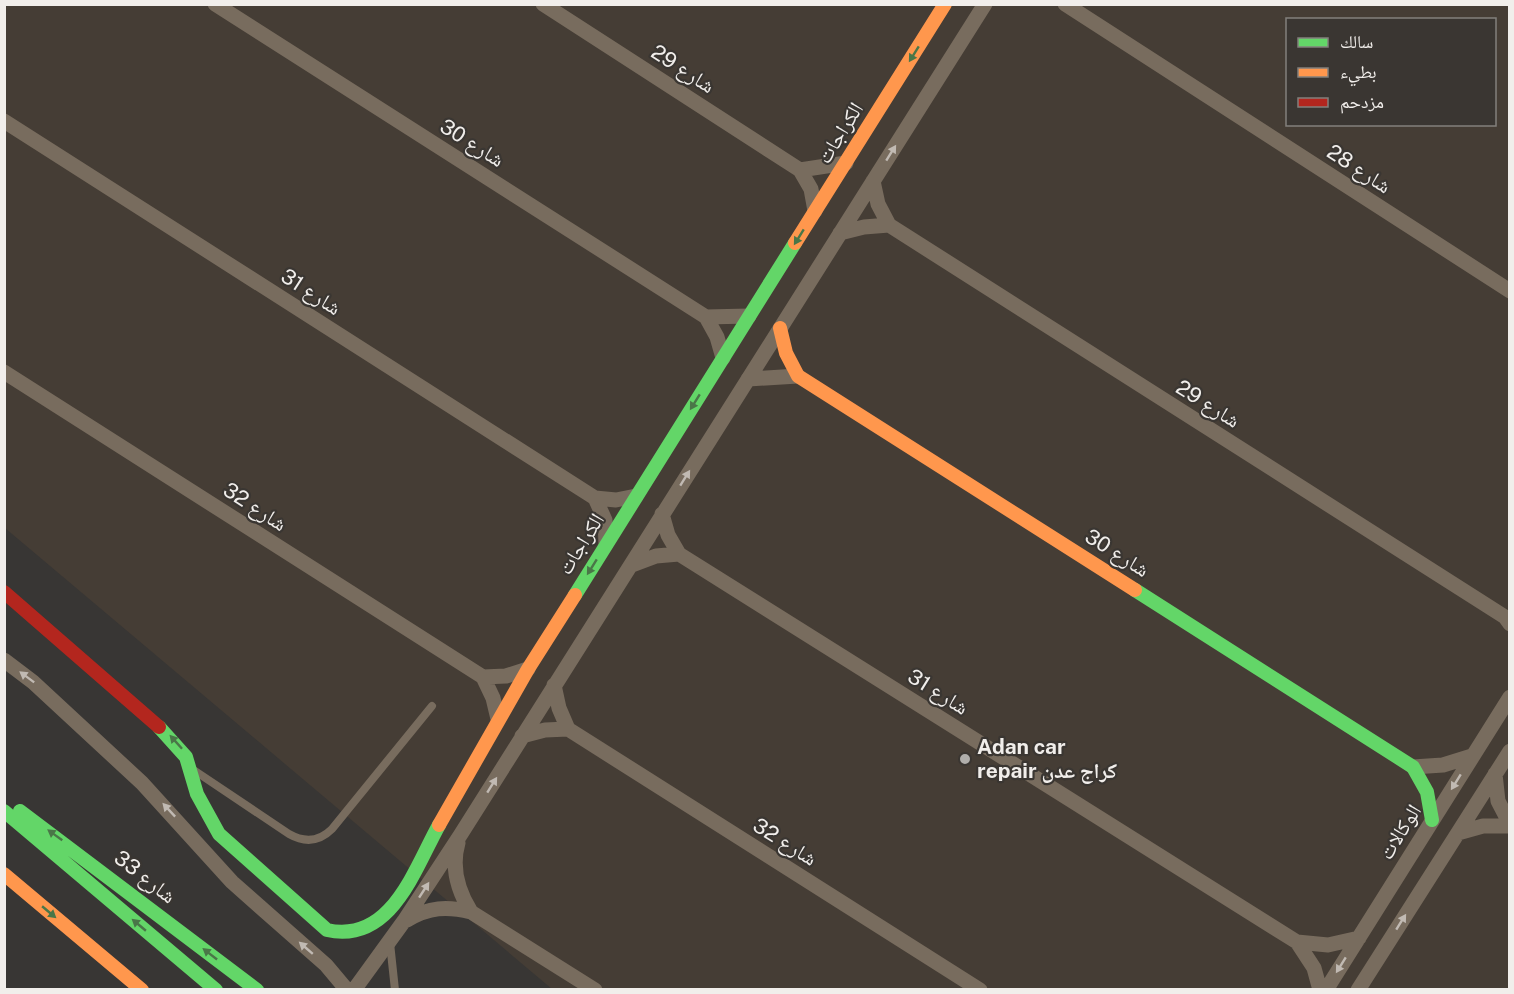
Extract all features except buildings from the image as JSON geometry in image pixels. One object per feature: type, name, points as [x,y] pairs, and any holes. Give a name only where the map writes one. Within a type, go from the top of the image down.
[{"type":"main road","name":"الكراجات","points":[[189,767],[206,814],[219,834],[327,930],[345,935],[361,932],[391,910],[528,669],[945,4]]},
{"type":"main road","points":[[780,328],[786,353],[798,376]]},
{"type":"main road","name":"شارع 30","points":[[798,376],[1413,767],[1428,792],[1432,820]]},
{"type":"main road","points":[[4,592],[170,736],[181,747],[189,767]]},
{"type":"main road","name":"شارع 33","points":[[4,800],[83,856],[256,990]]},
{"type":"main road","name":"شارع 33","points":[[4,811],[216,990]]},
{"type":"main road","points":[[4,874],[142,990]]},
{"type":"street","name":"شارع 30","points":[[215,4],[706,317]]},
{"type":"street","name":"شارع 29","points":[[543,4],[800,170]]},
{"type":"street","points":[[354,990],[390,942],[461,834],[985,4]]},
{"type":"street","name":"شارع 28","points":[[1065,4],[1509,291]]},
{"type":"street","name":"شارع 31","points":[[4,122],[595,498]]},
{"type":"street","points":[[815,212],[812,189],[800,170],[846,163]]},
{"type":"street","points":[[840,233],[864,226],[889,225],[878,204],[873,181]]},
{"type":"street","name":"شارع 29","points":[[889,225],[1508,620]]},
{"type":"street","points":[[723,358],[717,337],[706,317],[749,316]]},
{"type":"street","name":"شارع 32","points":[[4,372],[483,678]]},
{"type":"street","points":[[748,379],[798,376]]},
{"type":"street","points":[[606,544],[605,520],[595,498],[616,500],[636,496]]},
{"type":"street","points":[[632,565],[656,556],[679,554],[668,535],[662,514]]},
{"type":"street","name":"شارع 31","points":[[679,554],[1297,942],[1314,968],[1320,990]]},
{"type":"street","points":[[4,660],[33,682],[142,783],[232,882],[326,965],[347,990]]},
{"type":"street","points":[[498,719],[493,698],[483,678],[506,676],[528,669]]},
{"type":"street","points":[[522,736],[544,730],[568,729],[559,708],[554,685]]},
{"type":"street","name":"الوكالات","points":[[1326,990],[1509,697]]},
{"type":"street","name":"شارع 32","points":[[568,729],[980,990]]},
{"type":"street","points":[[1358,990],[1509,751]]},
{"type":"street","points":[[1413,767],[1443,765],[1472,756]]},
{"type":"street","points":[[1458,833],[1484,826],[1509,825],[1498,801],[1495,774]]},
{"type":"street","points":[[461,834],[457,847],[456,874],[459,888],[471,912]]},
{"type":"street","points":[[404,921],[419,912],[436,908],[454,908],[471,912],[595,990]]},
{"type":"street","name":"شارع 31","points":[[1297,942],[1328,945],[1359,938]]},
{"type":"street","points":[[1371,969],[1374,990]]},
{"type":"lane","points":[[189,767],[297,839],[316,840],[332,828],[432,706]]},
{"type":"lane","points":[[390,942],[395,990]]},
{"type":"shaded area","points":[[5,5],[1509,5],[1509,989],[552,989],[5,528]]},
{"type":"traffic: fast","points":[[575,595],[795,243]]},
{"type":"traffic: fast","points":[[1135,590],[1413,767],[1427,792],[1432,820]]},
{"type":"traffic: fast","points":[[159,727],[186,757],[197,794],[219,834],[327,930],[349,931],[368,926],[384,915],[398,900],[439,825]]},
{"type":"traffic: fast","points":[[4,811],[216,990]]},
{"type":"traffic: fast","points":[[20,811],[257,990]]},
{"type":"traffic: slow","points":[[795,243],[945,4]]},
{"type":"traffic: slow","points":[[780,328],[786,353],[798,376],[1135,590]]},
{"type":"traffic: slow","points":[[439,825],[528,669],[575,595]]},
{"type":"traffic: slow","points":[[4,874],[142,990]]},
{"type":"traffic: jam","points":[[4,592],[159,727]]},
{"type":"place","name":"Adan car repair كراج عدن","points":[[965,759]]}]
